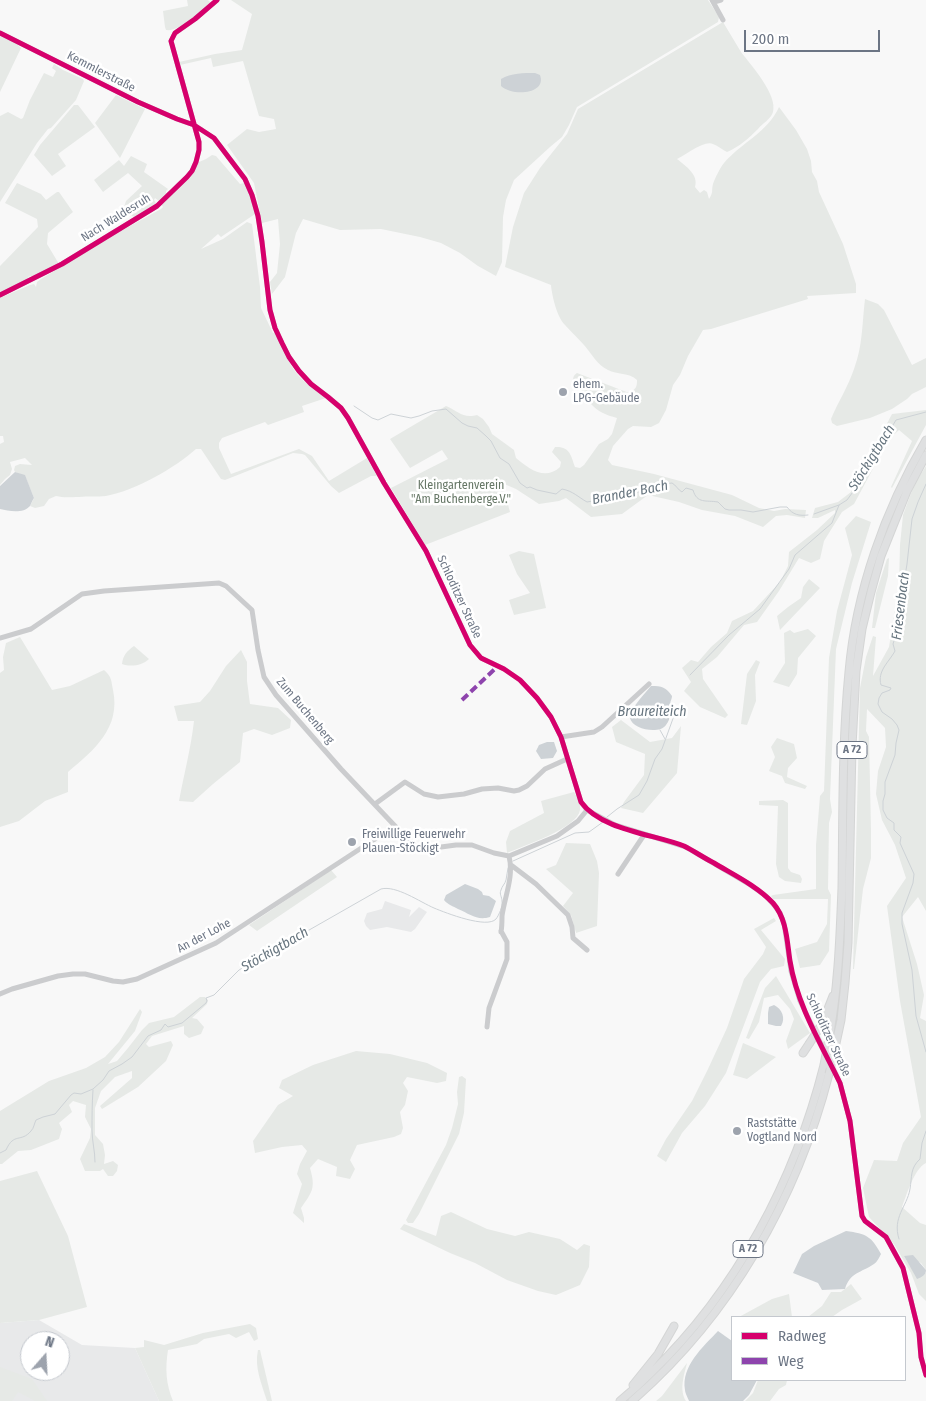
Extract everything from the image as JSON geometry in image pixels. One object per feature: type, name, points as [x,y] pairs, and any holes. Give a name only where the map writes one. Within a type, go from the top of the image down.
[{"type":"highway","name":"A 72","points":[[620,1401],[652,1373],[710,1307],[757,1235],[793,1161],[816,1095],[833,1018],[837,984],[840,941],[845,742],[849,672],[855,627],[885,523],[909,471],[926,440]]},
{"type":"highway","name":"A 72","points":[[632,1401],[690,1343],[714,1315],[740,1279],[773,1220],[800,1164],[814,1127],[834,1057],[846,983],[852,746],[857,662],[862,628],[881,556],[907,492],[926,455]]},
{"type":"highway","points":[[804,1053],[822,1024],[837,984]]},
{"type":"highway","points":[[615,1401],[634,1384],[658,1354],[674,1326]]},
{"type":"street","name":"Nach Waldesruh","points":[[0,295],[62,264],[157,206],[187,177],[196,162],[199,142],[171,41],[175,32],[195,19],[217,0]]},
{"type":"street","points":[[721,0],[713,1],[723,20]]},
{"type":"street","name":"Kemmlerstraße","points":[[0,33],[138,102],[194,125]]},
{"type":"street","name":"Schloditzer Straße","points":[[194,125],[214,138],[245,179],[252,195],[258,216],[271,317],[289,357],[310,384],[335,402],[348,418],[384,483],[426,550],[470,645],[481,658],[504,669],[520,680],[552,717],[581,802],[587,810],[615,824],[644,835],[667,840],[686,847],[749,884],[766,896],[780,913],[784,923],[791,971],[800,1001],[840,1083],[844,1097],[850,1121],[862,1216],[886,1238],[902,1268],[919,1333],[921,1358],[926,1375]]},
{"type":"street","name":"Zum Buchenberg","points":[[0,638],[31,629],[82,594],[219,583],[226,586],[252,610],[264,677],[276,695],[407,840],[425,851],[456,845],[472,845],[509,856]]},
{"type":"street","points":[[560,737],[594,732],[649,684]]},
{"type":"street","points":[[375,804],[405,782],[424,794],[438,797],[464,794],[482,789],[519,790],[527,786],[545,769],[567,759]]},
{"type":"street","points":[[487,1027],[490,1008],[507,959],[507,942],[501,932],[502,915],[509,889],[511,865],[509,856],[558,836],[578,821],[587,810]]},
{"type":"street","name":"An der Lohe","points":[[0,994],[58,976],[73,974],[85,974],[123,982],[137,979],[216,943],[394,826]]},
{"type":"street","points":[[618,874],[644,835]]},
{"type":"street","points":[[511,865],[536,884],[568,915],[572,927],[572,938],[587,950]]},
{"type":"shaded area","points":[[385,901],[411,910],[409,917],[419,907],[427,912],[411,932],[387,927],[370,930],[364,921],[367,913],[382,909]]},
{"type":"shaded area","points":[[39,1320],[58,1331],[20,1331],[20,1381],[70,1381],[70,1338],[82,1345],[135,1348],[159,1401],[0,1401],[0,1323]]},
{"type":"green space","points":[[187,0],[208,0],[211,3],[183,25],[172,30],[166,30],[163,11],[188,6]]},
{"type":"green space","points":[[231,0],[708,0],[719,17],[718,22],[577,107],[562,137],[514,180],[506,200],[503,217],[502,262],[496,276],[441,243],[381,229],[340,230],[303,219],[296,233],[285,277],[272,294],[270,282],[277,273],[280,244],[278,219],[262,223],[254,183],[227,145],[247,129],[259,132],[276,129],[274,119],[259,116],[243,61],[213,67],[211,58],[180,65],[179,62],[242,50],[252,14]]},
{"type":"green space","name":"Kleingartenverein \"Am Buchenberge.V.\"","points":[[723,22],[741,52],[768,89],[772,97],[773,112],[769,119],[751,136],[727,152],[709,143],[677,159],[693,175],[696,183],[695,187],[700,193],[704,190],[707,192],[709,199],[715,179],[724,163],[768,123],[779,107],[807,149],[819,192],[843,244],[856,284],[856,293],[807,296],[808,299],[703,330],[673,385],[666,410],[659,423],[651,427],[633,426],[628,429],[613,446],[608,460],[612,465],[732,495],[759,508],[774,511],[785,509],[806,510],[805,518],[787,515],[776,516],[763,527],[735,516],[702,510],[679,502],[648,495],[622,514],[591,517],[566,498],[539,504],[516,489],[502,483],[510,512],[425,545],[391,488],[448,459],[442,450],[410,468],[390,439],[446,406],[464,415],[477,415],[483,419],[492,434],[514,450],[516,458],[537,472],[549,473],[560,467],[561,462],[552,452],[555,447],[567,450],[575,467],[580,468],[599,444],[608,439],[612,434],[617,418],[602,413],[586,402],[585,399],[589,396],[588,392],[582,391],[574,385],[575,374],[577,373],[629,393],[636,388],[637,380],[634,377],[615,373],[604,368],[567,328],[555,306],[551,285],[505,267],[513,227],[524,193],[540,168],[567,134],[578,109]]},
{"type":"green space","points":[[0,36],[14,42],[21,48],[0,92]]},
{"type":"green space","points":[[54,64],[84,81],[76,100],[37,143],[0,202],[0,116],[8,112],[21,119],[23,118],[44,73],[53,77],[56,71],[52,68]]},
{"type":"green space","points":[[116,95],[145,109],[120,158],[95,123]]},
{"type":"green space","points":[[74,105],[78,105],[95,127],[58,154],[66,166],[52,176],[34,155],[40,145]]},
{"type":"green space","points":[[212,155],[216,156],[240,184],[244,183],[250,194],[255,214],[221,237],[218,234],[201,249],[223,239],[247,222],[252,224],[261,308],[294,370],[304,381],[326,398],[302,406],[304,412],[268,425],[265,422],[222,438],[219,448],[231,474],[299,449],[312,456],[329,481],[367,458],[377,476],[371,476],[339,493],[305,455],[293,453],[225,480],[221,479],[201,449],[196,449],[177,464],[154,478],[129,489],[106,496],[56,496],[49,499],[44,506],[35,508],[30,506],[34,498],[25,476],[14,470],[15,466],[20,464],[32,465],[25,458],[10,462],[12,469],[10,475],[0,485],[0,444],[4,442],[3,436],[0,436],[0,298],[30,285],[34,284],[36,287],[37,282],[41,279],[161,209],[163,207],[161,204],[187,179],[199,162]]},
{"type":"green space","points":[[131,156],[147,164],[144,172],[168,189],[159,201],[155,198],[156,203],[151,208],[135,217],[124,207],[126,201],[142,186],[128,173],[103,192],[94,180],[119,160],[124,166]]},
{"type":"green space","points":[[17,183],[41,194],[46,200],[59,192],[73,212],[48,233],[47,244],[59,264],[28,277],[27,280],[0,293],[0,266],[38,227],[37,219],[5,203]]},
{"type":"green space","points":[[865,299],[878,304],[884,310],[912,365],[926,358],[926,387],[912,394],[892,409],[870,418],[837,426],[832,423],[831,419],[849,382],[857,360],[861,343]]},
{"type":"green space","points":[[926,410],[926,425],[892,488],[912,441],[899,430],[889,439],[854,504],[842,512],[824,541],[820,559],[811,563],[799,558],[757,622],[744,625],[717,657],[702,669],[703,679],[728,715],[725,718],[700,707],[684,691],[691,682],[682,668],[691,660],[698,662],[727,633],[732,621],[753,611],[780,582],[788,566],[789,552],[835,513],[835,510],[818,518],[812,518],[815,508],[838,502],[851,492],[892,414]]},
{"type":"green space","points":[[926,466],[926,911],[918,897],[902,917],[917,964],[924,995],[920,1018],[926,1021],[926,1163],[914,1176],[902,1207],[920,1223],[926,1225],[926,1270],[921,1263],[904,1256],[910,1266],[923,1276],[926,1272],[926,1301],[919,1294],[911,1273],[894,1244],[869,1217],[863,1188],[874,1160],[897,1161],[903,1143],[921,1117],[900,1001],[887,906],[906,878],[895,845],[882,820],[876,794],[878,771],[886,747],[885,728],[867,709],[866,731],[869,737],[871,858],[863,889],[853,969],[860,688],[866,657],[873,636],[876,637],[873,676],[889,647],[899,585],[903,515],[914,485]]},
{"type":"green space","points":[[856,516],[871,522],[852,583],[836,649],[830,799],[832,812],[829,823],[828,889],[831,895],[829,951],[820,965],[800,968],[795,949],[817,942],[827,924],[828,899],[773,899],[771,896],[816,889],[816,845],[820,796],[824,791],[829,658],[837,611],[852,555],[845,528]]},
{"type":"green space","points":[[519,551],[534,554],[546,608],[514,615],[509,600],[530,593],[517,574],[509,555]]},
{"type":"green space","points":[[889,558],[888,576],[875,628],[872,628],[876,593],[887,559]]},
{"type":"green space","points":[[809,579],[820,588],[780,630],[777,616],[801,598],[803,587]]},
{"type":"green space","points":[[808,629],[816,636],[798,658],[797,674],[789,687],[773,682],[785,663],[784,633],[790,630],[794,633]]},
{"type":"green space","points":[[20,637],[52,690],[70,686],[104,670],[111,679],[114,704],[113,716],[109,727],[96,746],[68,772],[68,792],[45,801],[19,821],[0,827],[0,673],[4,670],[3,657],[6,643]]},
{"type":"green space","points":[[134,646],[149,659],[136,665],[122,664],[123,658]]},
{"type":"green space","points":[[241,650],[247,662],[250,704],[278,708],[291,720],[290,728],[272,735],[254,729],[243,733],[240,762],[193,802],[179,801],[194,721],[178,721],[174,706],[200,702],[210,691],[226,666]]},
{"type":"green space","points":[[756,660],[760,662],[755,675],[756,701],[747,725],[741,724],[747,674]]},
{"type":"green space","points":[[621,720],[650,742],[672,738],[681,726],[677,773],[643,813],[621,808],[644,775],[645,754],[616,742],[612,727]]},
{"type":"green space","points":[[777,738],[794,744],[797,758],[788,768],[787,777],[807,786],[805,789],[785,783],[782,776],[769,771],[775,757],[771,747]]},
{"type":"green space","points":[[574,792],[580,810],[577,817],[549,836],[507,853],[506,842],[510,831],[544,813],[541,801]]},
{"type":"green space","points":[[783,800],[788,803],[788,868],[791,872],[800,875],[801,883],[785,881],[779,877],[776,864],[778,806],[759,805],[759,801]]},
{"type":"green space","points":[[566,843],[590,844],[597,861],[599,873],[597,926],[576,933],[571,915],[563,906],[573,893],[546,869],[556,865]]},
{"type":"green space","points":[[331,870],[337,877],[257,931],[249,925]]},
{"type":"green space","points":[[774,918],[776,921],[761,930],[785,959],[784,966],[771,969],[760,982],[726,1073],[705,1106],[682,1133],[666,1162],[657,1156],[666,1139],[692,1101],[727,1028],[744,979],[766,947],[754,929]]},
{"type":"green space","points":[[776,976],[810,1033],[788,1049],[786,1041],[794,1019],[790,1009],[778,995],[764,998],[759,1022],[749,1039],[746,1038],[765,988]]},
{"type":"green space","points":[[200,997],[205,997],[208,1000],[207,1004],[192,1018],[197,1019],[204,1027],[201,1034],[189,1038],[184,1034],[184,1026],[152,1036],[146,1044],[149,1047],[171,1041],[173,1045],[166,1061],[138,1087],[102,1109],[100,1106],[132,1078],[132,1071],[115,1077],[101,1091],[95,1108],[95,1135],[103,1144],[104,1164],[113,1161],[118,1165],[117,1171],[113,1176],[108,1176],[103,1169],[100,1171],[85,1171],[80,1159],[90,1138],[91,1129],[85,1117],[86,1105],[73,1101],[69,1105],[72,1112],[59,1123],[62,1129],[59,1139],[31,1150],[18,1151],[0,1164],[0,1111],[49,1081],[86,1068],[105,1057],[119,1042],[140,1009],[142,1012],[135,1031],[108,1064],[117,1061],[149,1023],[174,1017]]},
{"type":"green space","points":[[743,1043],[776,1057],[747,1079],[733,1075]]},
{"type":"green space","points":[[356,1051],[390,1054],[427,1063],[447,1073],[446,1081],[437,1083],[407,1077],[403,1083],[408,1091],[405,1105],[400,1112],[403,1128],[401,1134],[357,1145],[350,1160],[355,1169],[350,1179],[336,1176],[337,1167],[318,1159],[310,1168],[313,1186],[301,1208],[304,1223],[293,1213],[302,1184],[297,1174],[307,1151],[302,1145],[255,1153],[253,1141],[278,1105],[293,1096],[279,1088],[282,1080],[313,1065]]},
{"type":"green space","points":[[462,1076],[466,1079],[464,1113],[459,1134],[419,1214],[413,1223],[408,1223],[406,1220],[446,1145],[458,1104],[459,1077]]},
{"type":"green space","points":[[37,1171],[68,1236],[87,1307],[39,1320],[0,1323],[0,1181]]},
{"type":"green space","points":[[451,1212],[487,1229],[515,1236],[529,1232],[560,1239],[577,1250],[584,1244],[590,1246],[589,1267],[580,1285],[556,1295],[507,1280],[475,1263],[400,1229],[404,1224],[436,1236],[441,1216]]},
{"type":"green space","points":[[851,1284],[862,1299],[833,1316],[809,1316],[822,1306],[831,1292],[841,1292]]},
{"type":"green space","points":[[789,1294],[792,1316],[741,1316],[772,1299]]},
{"type":"green space","points":[[250,1324],[256,1328],[258,1339],[254,1341],[249,1332],[236,1338],[229,1334],[204,1339],[197,1344],[168,1350],[167,1376],[173,1401],[159,1401],[135,1348],[144,1347],[144,1340],[164,1345],[203,1333]]},
{"type":"green space","points":[[258,1350],[260,1350],[272,1401],[267,1401],[259,1376]]},
{"type":"green space","points":[[687,1363],[682,1387],[686,1401],[656,1401],[662,1396]]},
{"type":"green space","points":[[0,1367],[20,1374],[20,1381],[33,1381],[47,1401],[35,1401],[18,1392],[12,1401],[0,1401]]},
{"type":"green space","points":[[758,1381],[787,1381],[786,1385],[779,1389],[770,1401],[745,1401],[753,1393]]},
{"type":"water","points":[[535,73],[540,75],[541,81],[534,90],[513,92],[501,86],[501,79],[505,77]]},
{"type":"water","points":[[15,472],[25,475],[34,498],[30,506],[24,510],[0,509],[0,486]]},
{"type":"water","name":"Braureiteich","points":[[651,686],[663,688],[672,696],[669,720],[663,728],[658,730],[640,728],[630,718],[635,706]]},
{"type":"water","points":[[554,742],[557,751],[553,758],[541,759],[536,751],[539,745]]},
{"type":"water","points":[[465,884],[478,889],[483,895],[489,896],[496,901],[490,917],[481,918],[474,916],[444,900],[446,895]]},
{"type":"water","points":[[774,1005],[782,1014],[781,1026],[768,1024],[769,1007]]},
{"type":"water","points":[[846,1231],[868,1237],[881,1254],[875,1263],[853,1276],[845,1289],[822,1290],[818,1283],[793,1273],[802,1254],[814,1246]]},
{"type":"water","points":[[913,1255],[926,1270],[923,1276],[917,1279],[904,1256]]},
{"type":"water","points":[[718,1331],[731,1340],[731,1381],[756,1381],[749,1395],[743,1401],[689,1401],[685,1390],[686,1373],[694,1357]]},
{"type":"waterway","name":"Brander Bach","points":[[354,406],[378,420],[391,414],[411,418],[432,411],[446,409],[462,423],[477,428],[486,436],[491,441],[500,458],[509,464],[520,483],[527,488],[530,487],[556,494],[562,489],[587,502],[604,499],[615,493],[630,494],[651,489],[656,484],[672,483],[682,492],[686,488],[693,490],[697,498],[718,502],[725,509],[729,510],[753,512],[787,507],[796,514],[808,515]]},
{"type":"waterway","name":"Stöckigtbach","points":[[690,675],[729,635],[760,609],[789,569],[795,555],[832,523],[839,505],[847,500],[858,485],[896,420],[926,412]]},
{"type":"waterway","name":"Friesenbach","points":[[926,484],[912,519],[903,588],[903,603],[900,622],[893,644],[895,651],[884,667],[880,680],[881,685],[891,688],[882,693],[878,704],[882,712],[892,719],[899,730],[895,755],[885,782],[883,810],[887,818],[894,823],[894,830],[901,837],[900,843],[914,874],[913,883],[902,913],[902,924],[912,970],[916,1016],[926,1052]]},
{"type":"waterway","name":"Brander Bach","points":[[814,514],[839,505]]},
{"type":"waterway","name":"Stöckigtbach","points":[[607,817],[639,795],[647,781],[655,759],[662,749],[675,713],[670,703]]},
{"type":"waterway","points":[[660,730],[665,739]]},
{"type":"waterway","name":"Stöckigtbach","points":[[513,861],[575,833],[589,832],[603,822]]},
{"type":"waterway","name":"Stöckigtbach","points":[[0,1153],[6,1150],[12,1141],[27,1135],[33,1129],[36,1120],[55,1114],[71,1095],[74,1093],[81,1094],[93,1089],[109,1071],[132,1057],[148,1036],[161,1030],[165,1024],[168,1027],[182,1023],[206,1003],[206,998],[214,995],[239,970],[381,889],[394,889],[434,908],[457,916],[476,921],[491,922],[496,919],[501,908],[500,891],[506,880],[508,868]]},
{"type":"waterway","points":[[93,1090],[92,1130],[95,1162]]},
{"type":"waterway","name":"Friesenbach","points":[[899,1239],[897,1224],[910,1189],[913,1169],[920,1159],[926,1131]]},
{"type":"marked path","points":[[462,700],[497,667]]},
{"type":"cycle path","points":[[0,295],[62,264],[157,206],[192,171],[199,150],[199,142],[171,41],[175,33],[217,0]]},
{"type":"cycle path","points":[[0,33],[138,102],[194,125],[214,138],[245,179],[252,195],[258,216],[270,310],[275,328],[289,357],[311,384],[341,408],[348,418],[384,483],[426,551],[470,645],[481,658],[504,669],[520,680],[551,717],[561,737],[581,802],[601,819],[614,825],[688,848],[753,886],[778,909],[786,931],[793,977],[798,993],[810,1024],[840,1083],[850,1121],[862,1216],[865,1221],[886,1237],[903,1268],[919,1333],[921,1357],[926,1375]]},
{"type":"place","name":"ehem. LPG-Gebäude","points":[[563,392]]},
{"type":"place","name":"Freiwillige Feuerwehr Plauen-Stöckigt","points":[[352,842]]},
{"type":"place","name":"Raststätte Vogtland Nord","points":[[737,1131]]}]
